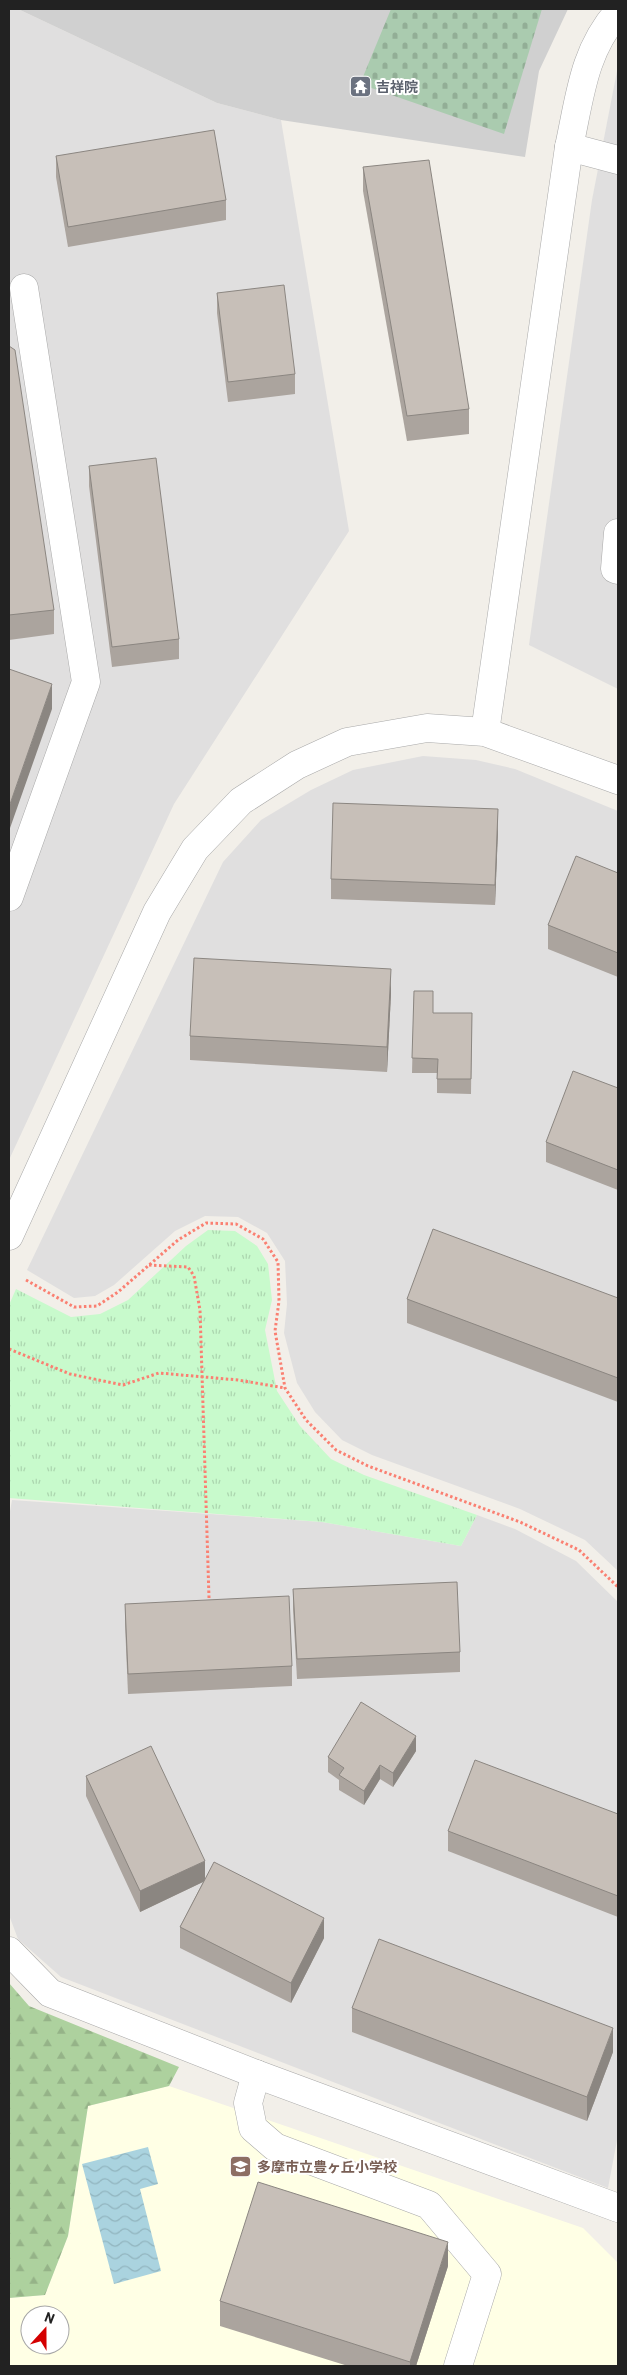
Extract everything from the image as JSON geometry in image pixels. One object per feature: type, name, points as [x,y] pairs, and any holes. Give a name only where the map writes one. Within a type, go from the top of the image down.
[{"type":"street","points":[[484,732],[569,148],[586,66],[603,29],[618,12]]},
{"type":"street","points":[[569,148],[618,160]]},
{"type":"street","points":[[9,897],[86,682],[24,288]]},
{"type":"street","points":[[618,533],[615,569],[618,570]]},
{"type":"street","points":[[9,1236],[157,912],[195,849],[242,802],[297,765],[347,742],[427,728],[484,732],[618,780]]},
{"type":"street","points":[[9,1951],[50,1993],[256,2074],[618,2208]]},
{"type":"street","points":[[256,2074],[248,2103],[253,2128],[276,2147],[429,2205],[487,2274],[458,2366]]},
{"type":"path","points":[[26,1280],[74,1307],[97,1306],[118,1292],[178,1240],[206,1224],[236,1224],[263,1239],[278,1262],[279,1301],[275,1331],[285,1388],[306,1420],[336,1450],[368,1466],[520,1522],[579,1550],[618,1587]]},
{"type":"path","points":[[149,1265],[188,1267],[194,1276],[200,1310],[200,1377],[209,1598]]},
{"type":"path","points":[[9,1349],[70,1374],[123,1385],[159,1373],[238,1380],[285,1388]]},
{"type":"shaded area","points":[[9,9],[18,9],[217,103],[281,120],[349,531],[174,804],[9,1160]]},
{"type":"shaded area","name":"吉祥院","points":[[18,9],[568,9],[539,71],[525,157],[281,120],[217,103]]},
{"type":"shaded area","points":[[618,66],[618,689],[529,645],[592,200]]},
{"type":"shaded area","points":[[423,756],[476,760],[515,769],[618,811],[618,1571],[585,1540],[520,1509],[372,1455],[342,1440],[315,1412],[297,1383],[284,1333],[287,1304],[285,1261],[267,1233],[238,1217],[205,1216],[175,1231],[114,1285],[95,1296],[74,1298],[27,1270],[223,862],[261,820],[311,790],[353,770]]},
{"type":"shaded area","points":[[12,1500],[322,1522],[461,1546],[477,1515],[515,1529],[576,1561],[618,1602],[618,2135],[608,2188],[61,1977],[18,1939],[9,1915],[9,1517]]},
{"type":"shaded area","name":"多摩市立豊ヶ丘小学校","points":[[169,2086],[583,2228],[618,2263],[618,2366],[9,2366],[9,2298],[45,2295],[68,2236],[88,2106]]},
{"type":"green space","points":[[391,9],[542,9],[504,134],[360,84]]},
{"type":"green space","points":[[208,1230],[235,1231],[257,1246],[268,1264],[272,1300],[265,1330],[277,1391],[300,1426],[331,1459],[364,1475],[477,1515],[461,1546],[322,1522],[9,1498],[9,1305],[16,1289],[71,1317],[100,1314],[128,1300],[186,1246]]},
{"type":"green space","points":[[9,1983],[29,2006],[179,2067],[169,2086],[88,2106],[68,2236],[45,2295],[9,2298]]},
{"type":"water","points":[[148,2147],[158,2184],[140,2189],[161,2271],[114,2284],[82,2164]]},
{"type":"building","points":[[214,130],[226,200],[68,227],[56,156]]},
{"type":"building","points":[[429,160],[469,409],[407,416],[363,167]]},
{"type":"building","points":[[284,285],[295,374],[228,382],[217,293]]},
{"type":"building","points":[[9,346],[15,350],[54,610],[9,615]]},
{"type":"building","points":[[156,458],[179,639],[112,647],[89,466]]},
{"type":"building","points":[[9,669],[52,684],[9,807]]},
{"type":"building","points":[[333,803],[498,809],[495,885],[331,879]]},
{"type":"building","points":[[576,856],[618,873],[618,953],[548,925]]},
{"type":"building","points":[[194,958],[391,969],[387,1047],[190,1036]]},
{"type":"building","points":[[414,991],[433,991],[433,1013],[472,1013],[471,1079],[437,1079],[438,1059],[412,1058]]},
{"type":"building","points":[[573,1071],[618,1088],[618,1170],[546,1142]]},
{"type":"building","points":[[433,1229],[618,1298],[618,1378],[407,1299]]},
{"type":"building","points":[[457,1582],[460,1652],[297,1659],[293,1589]]},
{"type":"building","points":[[289,1596],[292,1666],[128,1674],[125,1604]]},
{"type":"building","points":[[361,1702],[416,1736],[393,1773],[380,1765],[364,1791],[339,1775],[344,1768],[328,1757]]},
{"type":"building","points":[[151,1746],[205,1861],[140,1891],[86,1776]]},
{"type":"building","points":[[475,1760],[618,1814],[618,1896],[448,1831]]},
{"type":"building","points":[[214,1862],[324,1918],[291,1983],[180,1927]]},
{"type":"building","points":[[379,1939],[613,2028],[587,2097],[352,2008]]},
{"type":"building","points":[[258,2182],[448,2242],[410,2362],[220,2301]]},
{"type":"place","name":"吉祥院","points":[[360,87]]},
{"type":"place","name":"多摩市立豊ヶ丘小学校","points":[[241,2167]]}]
